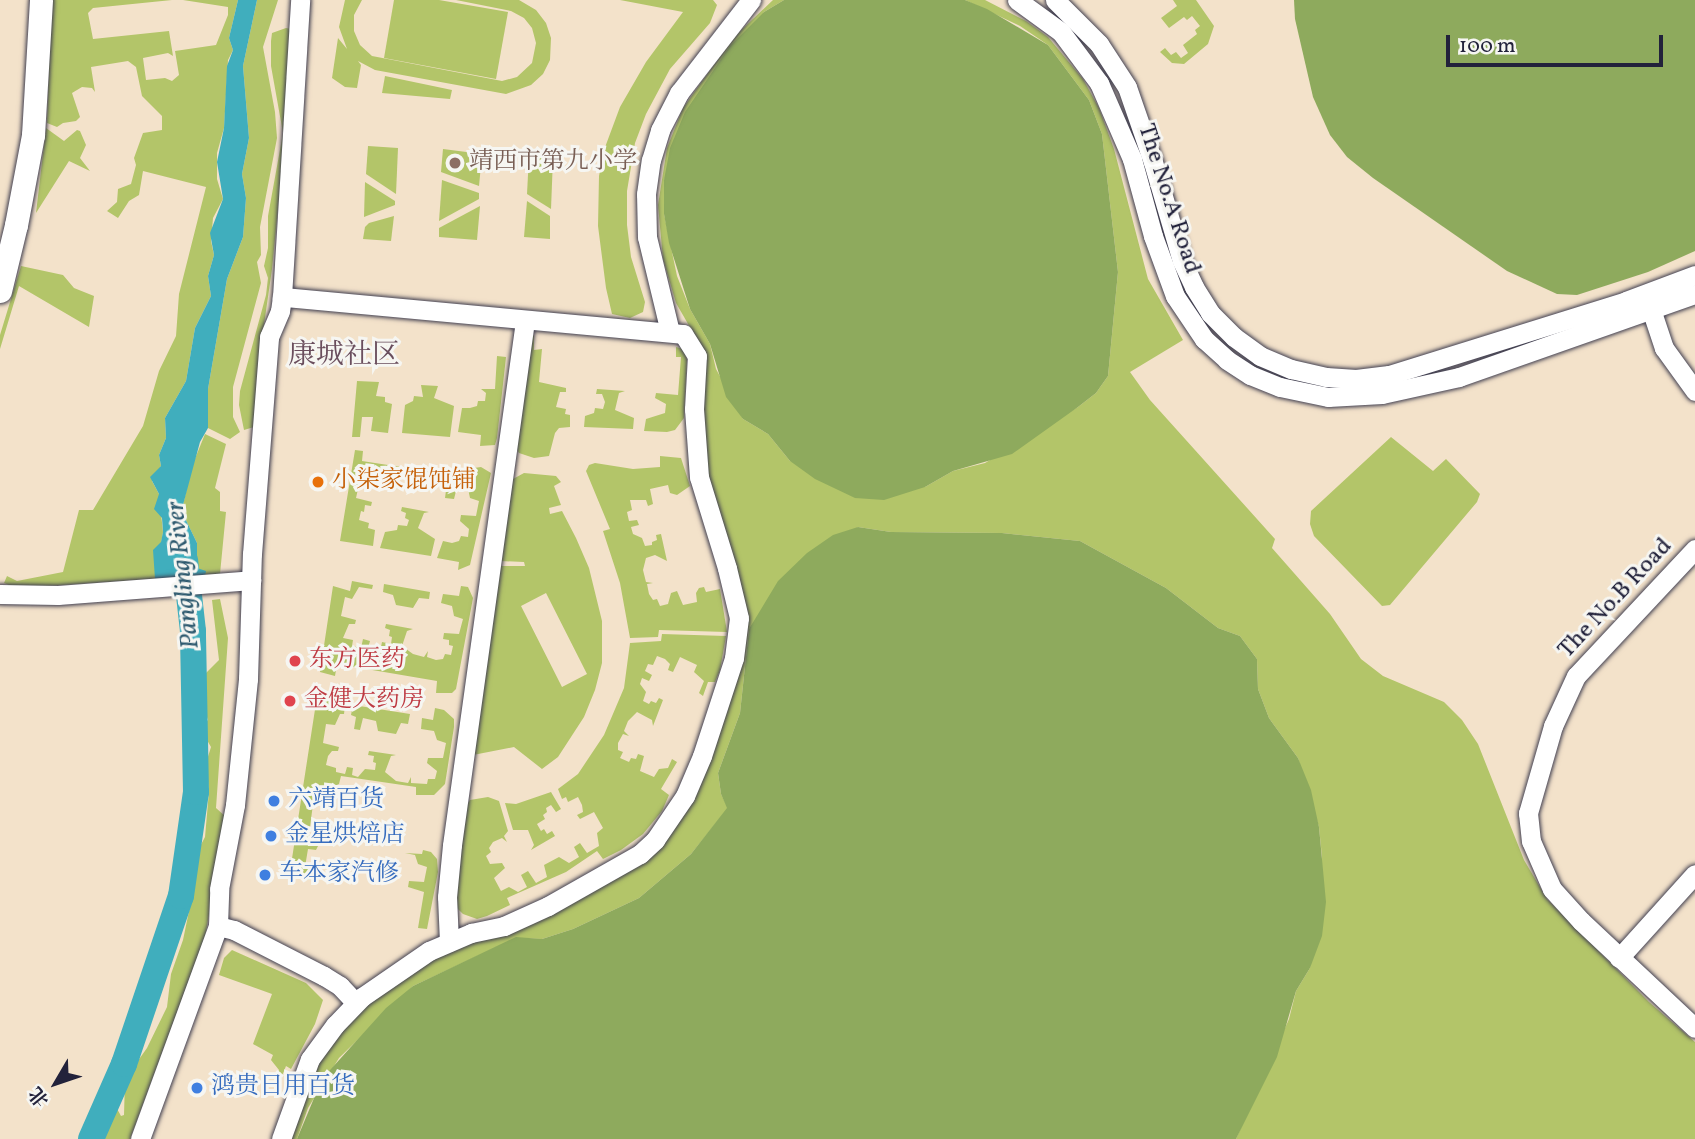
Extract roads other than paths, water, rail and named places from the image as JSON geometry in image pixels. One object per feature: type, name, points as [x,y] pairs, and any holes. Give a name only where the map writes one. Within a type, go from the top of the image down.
[{"type":"main road","points":[[0,262],[25,134],[34,0]]},
{"type":"main road","points":[[0,291],[33,135],[41,0]]},
{"type":"street","points":[[140,1139],[219,926],[219,889],[234,810],[246,701],[251,580],[269,337],[280,311],[282,297],[300,0]]},
{"type":"street","points":[[670,332],[647,237],[646,194],[651,160],[660,130],[679,93],[751,0]]},
{"type":"street","name":"The No.A Road","points":[[1017,0],[1061,32],[1099,83],[1132,159],[1153,236],[1175,296],[1204,339],[1227,360],[1250,375],[1280,387],[1328,397],[1382,394],[1458,377],[1648,301],[1695,275]]},
{"type":"street","name":"The No.A Road","points":[[1055,0],[1098,44],[1127,87],[1153,162],[1182,261],[1194,287],[1210,313],[1234,337],[1260,356],[1292,369],[1325,377],[1389,375],[1648,301],[1695,294]]},
{"type":"street","points":[[281,1139],[310,1059],[355,1002],[429,951],[449,942],[504,926],[548,906],[640,854],[671,820],[685,796],[705,746],[734,658],[738,618],[727,568],[699,477],[694,409],[698,356],[683,334],[282,297]]},
{"type":"street","points":[[1648,301],[1674,365],[1695,391]]},
{"type":"street","points":[[449,942],[446,897],[525,321]]},
{"type":"street","name":"The No.B Road","points":[[1695,549],[1576,676],[1553,726],[1528,813],[1531,841],[1552,888],[1619,958],[1695,1028]]},
{"type":"street","points":[[0,594],[58,595],[251,580]]},
{"type":"street","points":[[1619,958],[1695,874]]},
{"type":"street","points":[[219,926],[234,930],[324,976],[355,1002]]},
{"type":"water","points":[[238,0],[257,0],[243,66],[249,138],[242,174],[246,198],[243,237],[227,279],[208,389],[208,428],[200,442],[183,505],[184,516],[197,543],[197,568],[206,571],[205,576],[155,579],[153,550],[161,542],[163,532],[162,518],[154,509],[159,494],[150,477],[161,466],[159,455],[166,438],[165,418],[186,381],[195,328],[211,296],[208,276],[214,255],[210,233],[223,199],[217,162],[224,128],[227,66],[233,50],[229,38]]},
{"type":"waterway","name":"Pangling River","points":[[91,1139],[124,1064],[181,896],[196,792],[193,631],[185,560]]},
{"type":"place","name":"靖西市第九小学","points":[[455,163]]},
{"type":"place","name":"小柒家馄饨铺","points":[[318,482]]},
{"type":"place","name":"东方医药","points":[[295,661]]},
{"type":"place","name":"金健大药房","points":[[290,701]]},
{"type":"place","name":"六靖百货","points":[[274,801]]},
{"type":"place","name":"金星烘焙店","points":[[271,836]]},
{"type":"place","name":"车本家汽修","points":[[265,875]]},
{"type":"place","name":"鸿贵日用百货","points":[[197,1088]]},
{"type":"district","name":"康城社区","points":[[344,356]]}]
